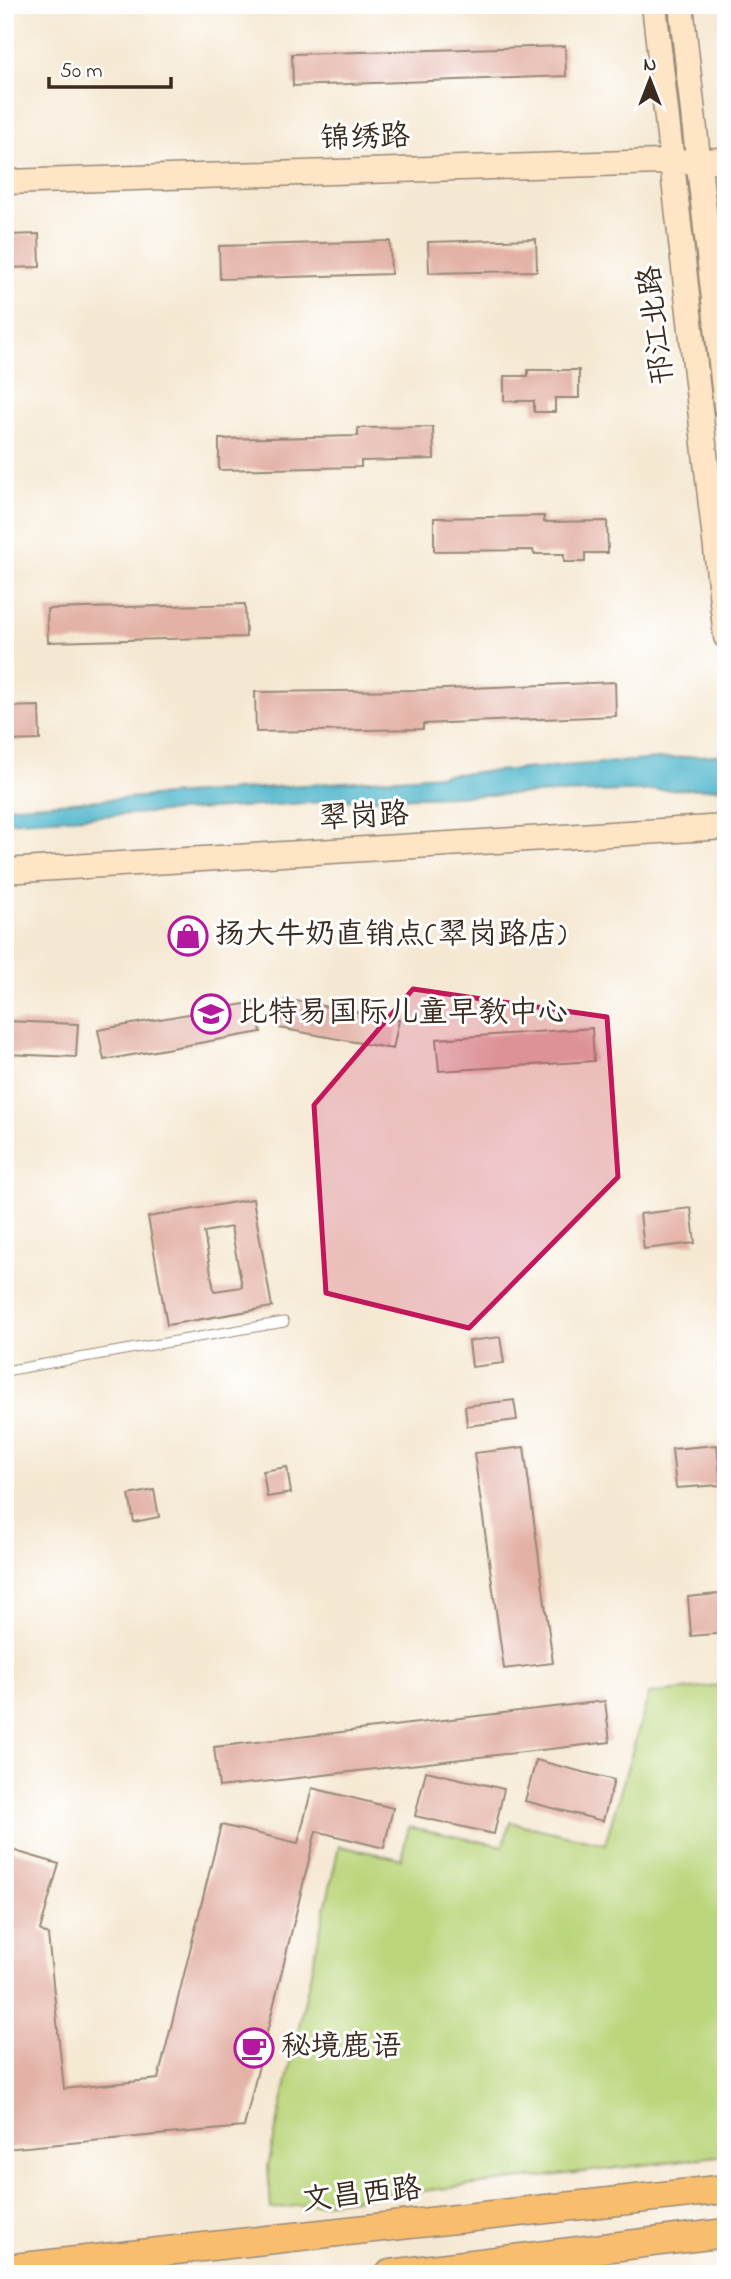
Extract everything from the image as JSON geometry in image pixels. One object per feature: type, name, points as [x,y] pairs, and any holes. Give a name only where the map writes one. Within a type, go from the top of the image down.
[{"type":"main road","name":"文昌西路","points":[[5,2269],[726,2189]]},
{"type":"main road","points":[[390,2274],[726,2233]]},
{"type":"street","name":"邗江北路","points":[[654,5],[726,637]]},
{"type":"street","name":"邗江北路","points":[[681,5],[726,407]]},
{"type":"street","name":"锦绣路","points":[[5,182],[726,160]]},
{"type":"street","name":"翠岗路","points":[[5,871],[726,827]]},
{"type":"lane","points":[[5,1371],[284,1322]]},
{"type":"highlighted area","points":[[413,989],[607,1017],[618,1177],[469,1328],[326,1293],[314,1105]]},
{"type":"green space","points":[[726,1685],[726,2155],[271,2209],[268,2166],[339,1846],[401,1859],[409,1827],[503,1846],[510,1822],[605,1844],[649,1694]]},
{"type":"water","points":[[726,754],[726,788],[385,798],[5,822],[5,807]]},
{"type":"building","points":[[565,46],[566,76],[293,86],[292,54]]},
{"type":"building","points":[[39,234],[40,267],[5,268],[5,235]]},
{"type":"building","points":[[536,239],[537,271],[429,273],[428,242]]},
{"type":"building","points":[[390,241],[391,274],[220,279],[219,246]]},
{"type":"building","points":[[528,370],[579,370],[579,398],[555,398],[555,412],[534,412],[534,401],[504,401],[504,376],[528,376]]},
{"type":"building","points":[[433,427],[434,459],[361,461],[361,467],[219,470],[219,439],[358,436],[358,428]]},
{"type":"building","points":[[544,516],[544,522],[607,521],[608,553],[585,553],[585,562],[564,562],[564,554],[534,554],[533,550],[434,551],[434,518]]},
{"type":"building","points":[[245,604],[246,637],[48,642],[47,609]]},
{"type":"building","points":[[615,682],[616,716],[423,724],[423,729],[256,732],[255,692],[422,690]]},
{"type":"building","points":[[39,706],[40,740],[5,741],[5,707]]},
{"type":"building","points":[[285,999],[399,1020],[393,1049],[279,1028]]},
{"type":"building","points":[[256,1002],[261,1032],[104,1060],[98,1030]]},
{"type":"building","points":[[5,1021],[78,1024],[76,1057],[5,1054]]},
{"type":"building","points":[[592,1028],[594,1061],[439,1071],[436,1039]]},
{"type":"building","points":[[253,1199],[272,1307],[167,1325],[148,1217]],"holes":[[[231,1227],[242,1287],[214,1291],[204,1232]]]},
{"type":"building","points":[[691,1208],[695,1243],[644,1249],[640,1214]]},
{"type":"building","points":[[500,1337],[504,1363],[472,1367],[469,1341]]},
{"type":"building","points":[[514,1400],[517,1420],[467,1426],[465,1406]]},
{"type":"building","points":[[717,1445],[721,1485],[676,1488],[672,1449]]},
{"type":"building","points":[[524,1447],[553,1663],[504,1669],[474,1453]]},
{"type":"building","points":[[287,1467],[291,1493],[267,1497],[263,1471]]},
{"type":"building","points":[[154,1490],[159,1517],[134,1522],[129,1495]]},
{"type":"building","points":[[726,1593],[726,1633],[691,1636],[688,1597]]},
{"type":"building","points":[[605,1701],[610,1742],[219,1787],[214,1747]]},
{"type":"building","points":[[536,1760],[614,1780],[603,1821],[525,1801]]},
{"type":"building","points":[[426,1771],[504,1789],[494,1834],[415,1816]]},
{"type":"building","points":[[312,1788],[393,1808],[384,1848],[316,1831],[244,2127],[5,2149],[5,1848],[59,1864],[40,1930],[48,1935],[64,2089],[158,2079],[221,1825],[298,1843]]},
{"type":"place","name":"扬大牛奶直销点(翠岗路店)","points":[[188,936]]},
{"type":"place","name":"比特易国际儿童早教中心","points":[[211,1014]]},
{"type":"place","name":"秘境鹿语","points":[[254,2048]]}]
